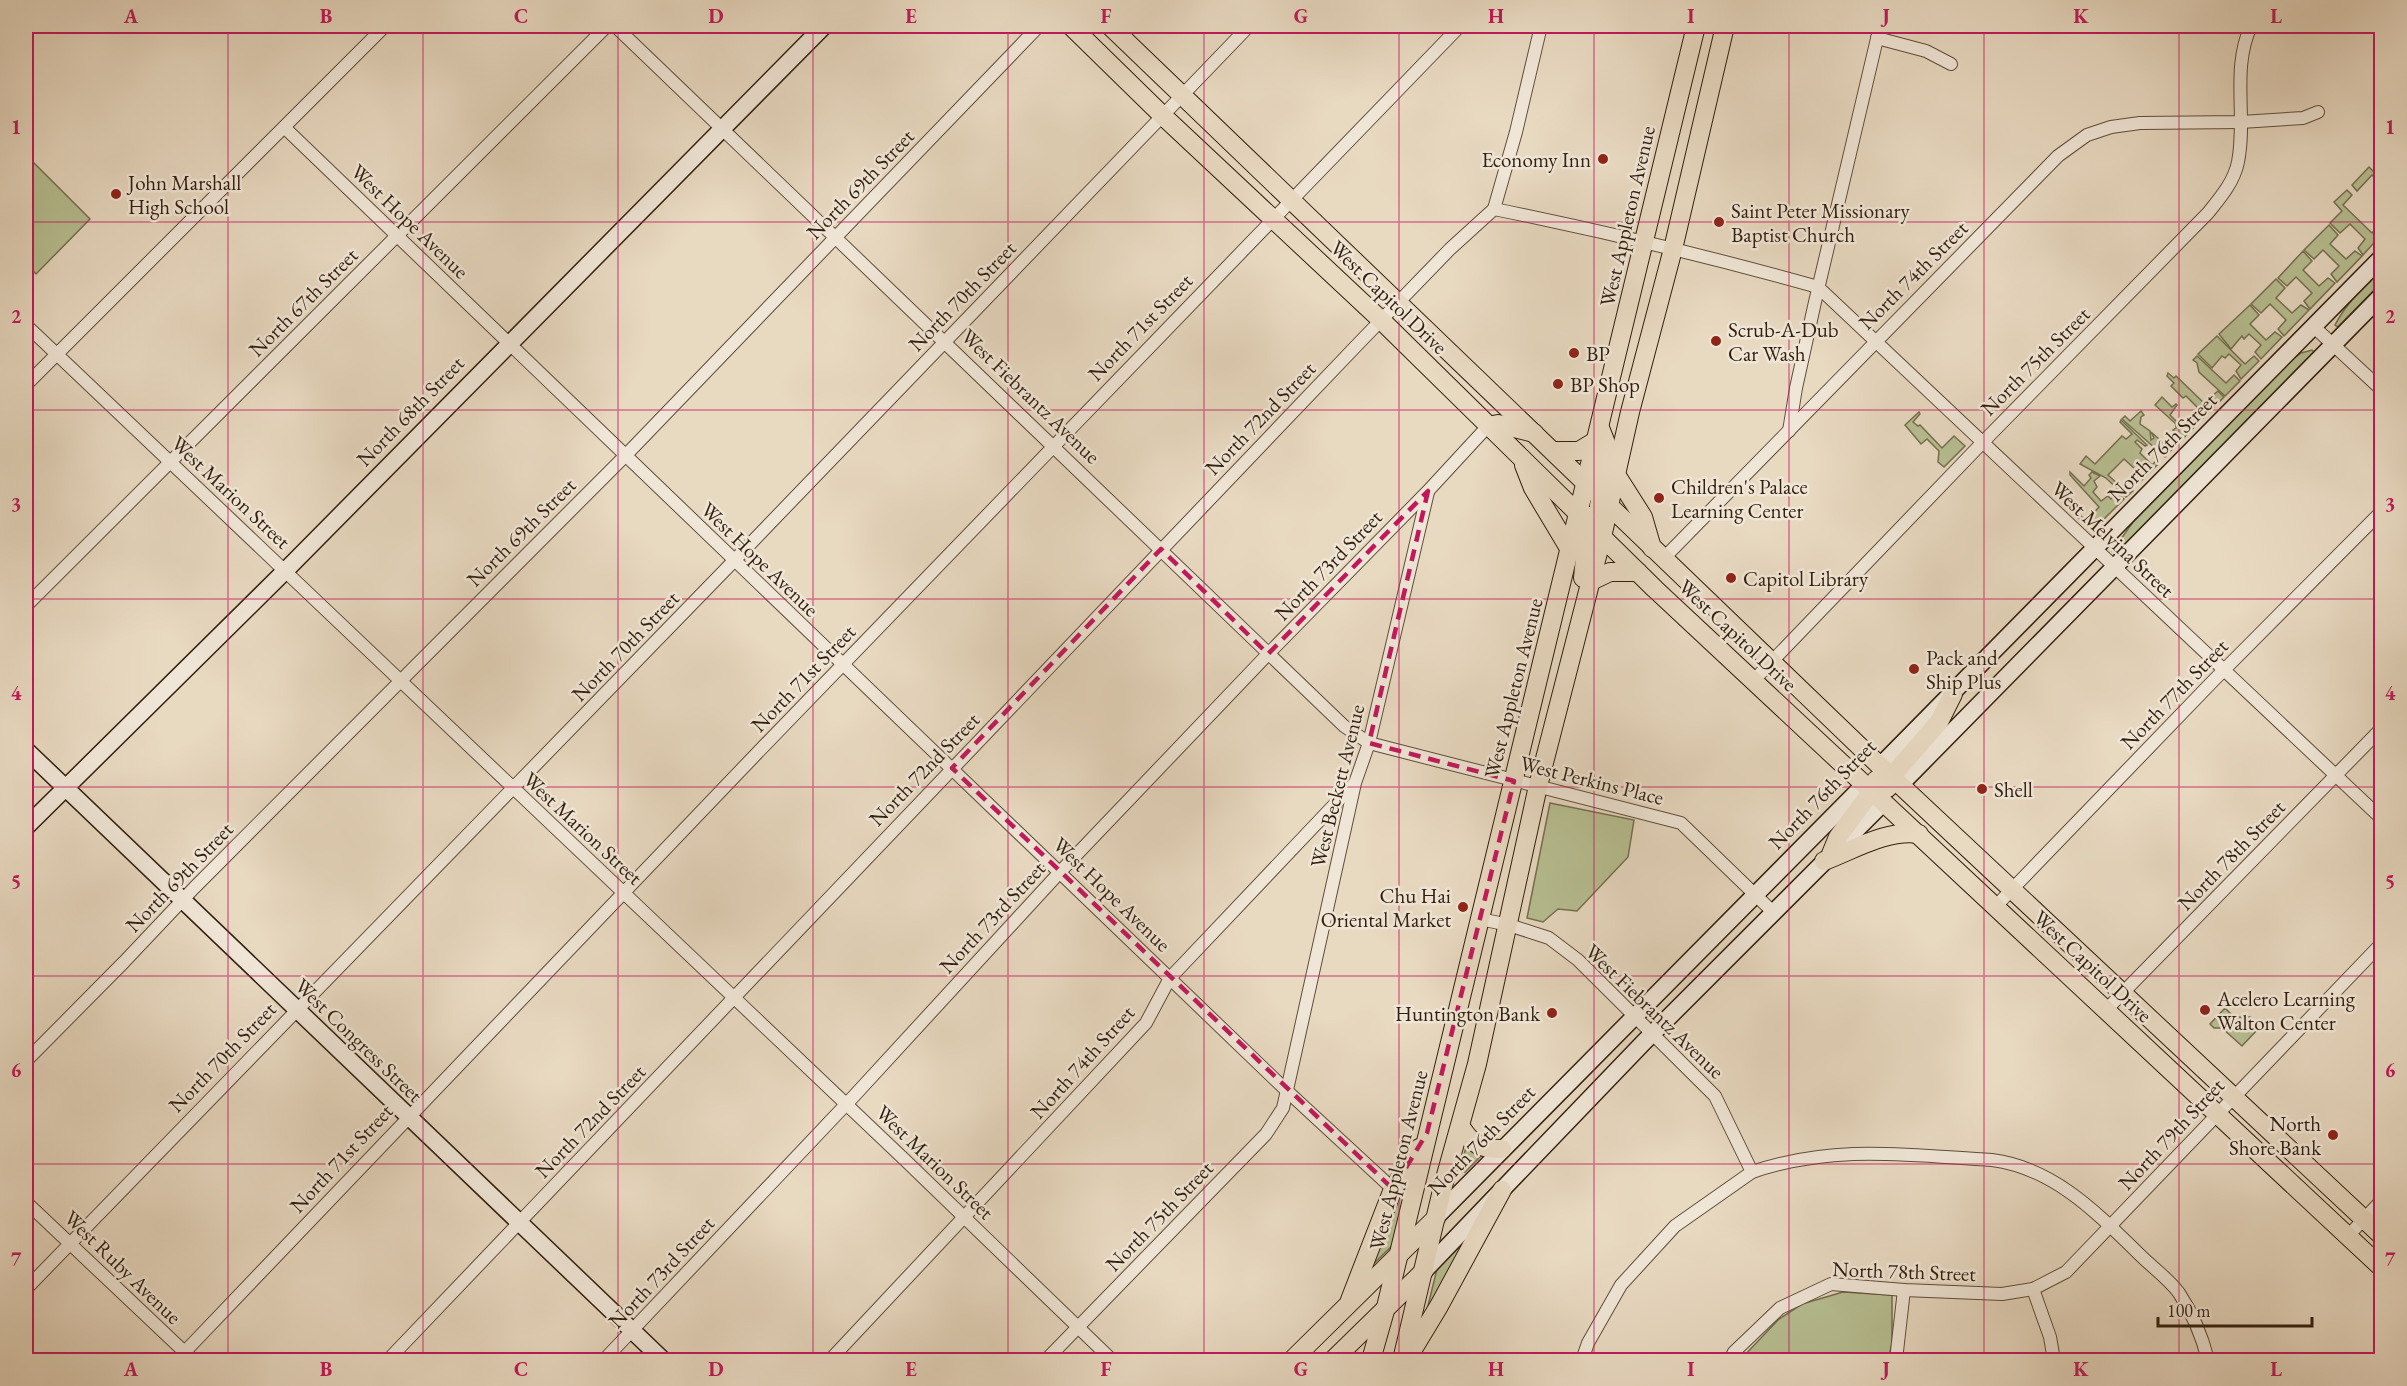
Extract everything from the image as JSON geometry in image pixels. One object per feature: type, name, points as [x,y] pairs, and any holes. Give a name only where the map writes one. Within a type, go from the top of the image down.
[{"type":"main road","name":"North 68th Street","points":[[26,827],[286,570],[824,26]]},
{"type":"main road","name":"West Capitol Drive","points":[[1071,26],[1162,115],[1381,320],[1525,462],[1594,510]]},
{"type":"main road","name":"West Capitol Drive","points":[[1110,26],[1554,451],[1638,572],[2382,1268]]},
{"type":"main road","name":"West Appleton Avenue","points":[[1594,510],[1598,434],[1696,26]]},
{"type":"main road","name":"West Appleton Avenue","points":[[1371,1360],[1386,1307],[1570,550],[1617,476],[1630,412],[1673,249],[1725,26]]},
{"type":"main road","name":"North 76th Street","points":[[1953,694],[2382,256]]},
{"type":"main road","name":"North 76th Street","points":[[1293,1360],[1755,895],[1874,792],[2114,567],[2382,295]]},
{"type":"main road","points":[[1447,386],[1489,408],[1498,409],[1507,405]]},
{"type":"main road","points":[[1488,426],[1506,425],[1536,434]]},
{"type":"main road","points":[[1554,451],[1580,451],[1598,434]]},
{"type":"main road","points":[[1525,462],[1533,488],[1570,550]]},
{"type":"main road","points":[[1617,476],[1643,517],[1658,554]]},
{"type":"main road","points":[[1594,510],[1623,540],[1658,554]]},
{"type":"main road","points":[[1589,589],[1582,575],[1594,510]]},
{"type":"main road","name":"West Capitol Drive","points":[[1658,554],[2011,890],[2382,1236]]},
{"type":"main road","points":[[1404,1360],[1436,1217],[1461,1127],[1509,925],[1538,786],[1589,589],[1610,572],[1638,572]]},
{"type":"main road","points":[[1689,618],[1699,614],[1725,618]]},
{"type":"main road","points":[[1890,776],[1939,722],[1953,694]]},
{"type":"main road","name":"West Congress Street","points":[[26,750],[663,1360]]},
{"type":"main road","name":"North 76th Street","points":[[1874,792],[1890,776]]},
{"type":"main road","points":[[1333,1360],[1424,1271],[1652,1034],[1827,858],[1838,837],[1874,792]]},
{"type":"main road","points":[[1827,858],[1889,836],[1906,832],[1919,834]]},
{"type":"main road","points":[[1461,1127],[1476,1145],[1486,1149],[1502,1149]]},
{"type":"main road","points":[[1348,1304],[1393,1189],[1427,1133]]},
{"type":"main road","points":[[1404,1360],[1439,1305],[1502,1190]]},
{"type":"street","points":[[26,385],[385,26]]},
{"type":"street","name":"North 67th Street","points":[[26,606],[607,26]]},
{"type":"street","name":"West Fiebrantz Avenue","points":[[615,26],[946,341],[1268,654],[1344,726],[1369,743]]},
{"type":"street","name":"North 69th Street","points":[[26,1061],[625,456],[1039,26]]},
{"type":"street","name":"North 70th Street","points":[[26,1289],[734,561],[1249,26]]},
{"type":"street","name":"North 71st Street","points":[[185,1358],[407,1117],[1273,217],[1460,26]]},
{"type":"street","points":[[1541,26],[1516,132],[1494,209],[1572,224],[1818,287]]},
{"type":"street","name":"North 75th Street","points":[[1754,680],[2208,213],[2228,189],[2238,163],[2241,122],[2240,70],[2245,41],[2251,26]]},
{"type":"street","points":[[1789,430],[1818,287],[1879,32],[1951,64]]},
{"type":"street","name":"North 74th Street","points":[[1658,554],[1789,430],[2058,156],[2087,135],[2111,126],[2140,123],[2241,122],[2303,118],[2318,112]]},
{"type":"street","name":"West Hope Avenue","points":[[285,128],[1287,1091],[1393,1189]]},
{"type":"street","name":"North 72nd Street","points":[[388,1360],[1381,320],[1450,249],[1494,209]]},
{"type":"street","name":"West Melvina Street","points":[[1818,287],[2382,819]]},
{"type":"street","name":"West Marion Street","points":[[26,325],[965,1217],[1112,1360]]},
{"type":"street","points":[[2313,326],[2382,390]]},
{"type":"street","name":"North 73rd Street","points":[[604,1360],[846,1104],[1060,872],[1488,426]]},
{"type":"street","name":"West Beckett Avenue","points":[[1287,1091],[1355,783],[1369,743],[1428,491]]},
{"type":"street","name":"North 77th Street","points":[[1996,906],[2224,670],[2382,511]]},
{"type":"street","name":"North 78th Street","points":[[2107,1009],[2382,728]]},
{"type":"street","name":"West Perkins Place","points":[[1369,743],[1681,823],[1773,912]]},
{"type":"street","name":"North 74th Street","points":[[830,1360],[1146,1023],[1170,978],[1355,783]]},
{"type":"street","name":"West Fiebrantz Avenue","points":[[1480,919],[1509,925],[1549,938],[1578,960],[1714,1096],[1752,1172]]},
{"type":"street","name":"North 79th Street","points":[[2033,1289],[2066,1272],[2382,943]]},
{"type":"street","name":"North 75th Street","points":[[1046,1360],[1266,1134],[1283,1108],[1287,1091]]},
{"type":"street","points":[[1582,1360],[1588,1343],[1621,1285],[1675,1226],[1752,1172],[1797,1160],[1846,1153],[2004,1161],[2033,1170],[2055,1181],[2111,1226],[2178,1292],[2198,1326],[2208,1360]]},
{"type":"street","points":[[2348,1236],[2382,1200]]},
{"type":"street","name":"West Ruby Avenue","points":[[26,1202],[185,1358]]},
{"type":"street","name":"North 78th Street","points":[[1730,1360],[1734,1352],[1780,1308],[1831,1284],[2002,1294],[2033,1289]]},
{"type":"street","points":[[2033,1289],[2050,1336],[2054,1360]]},
{"type":"street","points":[[1896,1360],[1904,1290]]},
{"type":"highlighted area","points":[[1428,491],[1369,743],[1514,781],[1427,1133],[1393,1189],[952,768],[1161,549],[1268,654]]},
{"type":"green space","points":[[26,155],[90,219],[36,274],[26,263]]},
{"type":"green space","points":[[2369,167],[2381,179],[2381,184],[2372,175],[2357,191],[2352,185]]},
{"type":"green space","points":[[2347,190],[2352,195],[2343,205],[2372,233],[2381,223],[2381,235],[2363,255],[2358,248],[2365,239],[2350,224],[2340,233],[2330,223],[2342,211],[2334,202]]},
{"type":"green space","points":[[2329,225],[2338,235],[2330,244],[2346,259],[2355,251],[2362,256],[2337,282],[2331,274],[2339,266],[2323,250],[2314,259],[2304,250]]},
{"type":"green space","points":[[2303,251],[2312,261],[2303,270],[2319,286],[2328,278],[2335,283],[2310,309],[2304,301],[2312,293],[2296,277],[2287,286],[2278,278]]},
{"type":"green space","points":[[2381,268],[2381,283],[2338,327],[2335,325],[2350,302]]},
{"type":"green space","points":[[2276,279],[2285,288],[2276,298],[2292,313],[2301,305],[2309,310],[2284,336],[2278,329],[2286,320],[2270,304],[2261,313],[2251,304]]},
{"type":"green space","points":[[2250,305],[2259,315],[2250,324],[2266,340],[2275,332],[2282,337],[2261,359],[2255,352],[2261,345],[2249,334],[2244,339],[2242,336],[2231,349],[2219,334]]},
{"type":"green space","points":[[2217,336],[2245,364],[2254,356],[2259,361],[2241,379],[2236,371],[2241,365],[2229,354],[2225,358],[2222,356],[2212,368],[2198,354]]},
{"type":"green space","points":[[2312,350],[2314,352],[2125,545],[2113,550],[2133,522],[2293,359],[2301,353]]},
{"type":"green space","points":[[2197,356],[2226,383],[2234,375],[2240,381],[2225,396],[2199,372],[2197,363],[2193,360]]},
{"type":"green space","points":[[2168,373],[2174,378],[2176,376],[2204,403],[2218,391],[2224,397],[2196,425],[2193,421],[2201,411],[2186,396],[2183,398],[2171,386],[2174,383],[2167,376]]},
{"type":"green space","points":[[2162,397],[2172,407],[2177,405],[2170,415],[2181,426],[2188,420],[2195,426],[2178,444],[2175,441],[2180,436],[2173,430],[2176,424],[2155,405]]},
{"type":"green space","points":[[2141,411],[2144,415],[2141,417],[2140,424],[2150,431],[2151,440],[2154,438],[2151,432],[2167,446],[2173,443],[2176,445],[2165,457],[2122,419],[2125,416],[2130,421]]},
{"type":"green space","points":[[1919,412],[1920,414],[1913,422],[1920,425],[1942,448],[1954,436],[1965,446],[1944,467],[1938,462],[1939,451],[1927,439],[1921,444],[1905,425]]},
{"type":"green space","points":[[2121,420],[2147,445],[2137,440],[2135,442],[2142,449],[2140,453],[2152,465],[2155,462],[2158,464],[2139,483],[2131,475],[2136,470],[2124,459],[2108,475],[2121,487],[2125,483],[2133,491],[2126,497],[2106,478],[2080,464],[2086,456],[2095,464],[2122,436],[2126,439],[2132,434],[2120,422]]},
{"type":"green space","points":[[2070,472],[2084,486],[2091,478],[2089,475],[2092,472],[2100,476],[2094,481],[2097,487],[2093,492],[2101,501],[2108,496],[2111,499],[2117,493],[2124,499],[2092,531],[2074,514],[2078,513],[2086,521],[2099,507],[2070,475]]},
{"type":"green space","points":[[1550,803],[1634,820],[1628,857],[1577,911],[1558,909],[1543,922],[1527,918]]},
{"type":"green space","points":[[2225,1008],[2234,1017],[2250,1017],[2256,1024],[2252,1028],[2256,1031],[2242,1046],[2222,1028],[2214,1028],[2210,1024]]},
{"type":"green space","points":[[1466,1147],[1482,1155],[1465,1172],[1460,1170]]},
{"type":"green space","points":[[1410,1173],[1394,1244],[1367,1270]]},
{"type":"green space","points":[[1475,1230],[1424,1322],[1437,1269]]},
{"type":"green space","points":[[1843,1292],[1892,1295],[1892,1343],[1888,1360],[1740,1360],[1779,1319],[1802,1304]]},
{"type":"place","name":"Economy Inn","points":[[1603,159]]},
{"type":"place","name":"John Marshall High School","points":[[116,194]]},
{"type":"place","name":"Saint Peter Missionary Baptist Church","points":[[1719,222]]},
{"type":"place","name":"Scrub-A-Dub Car Wash","points":[[1716,341]]},
{"type":"place","name":"BP","points":[[1574,353]]},
{"type":"place","name":"BP Shop","points":[[1558,384]]},
{"type":"place","name":"Children's Palace Learning Center","points":[[1659,498]]},
{"type":"place","name":"Capitol Library","points":[[1731,578]]},
{"type":"place","name":"Pack and Ship Plus","points":[[1914,669]]},
{"type":"place","name":"Shell","points":[[1982,789]]},
{"type":"place","name":"Chu Hai Oriental Market","points":[[1463,907]]},
{"type":"place","name":"Acelero Learning Walton Center","points":[[2205,1010]]},
{"type":"place","name":"Huntington Bank","points":[[1552,1013]]},
{"type":"place","name":"North Shore Bank","points":[[2333,1135]]}]
